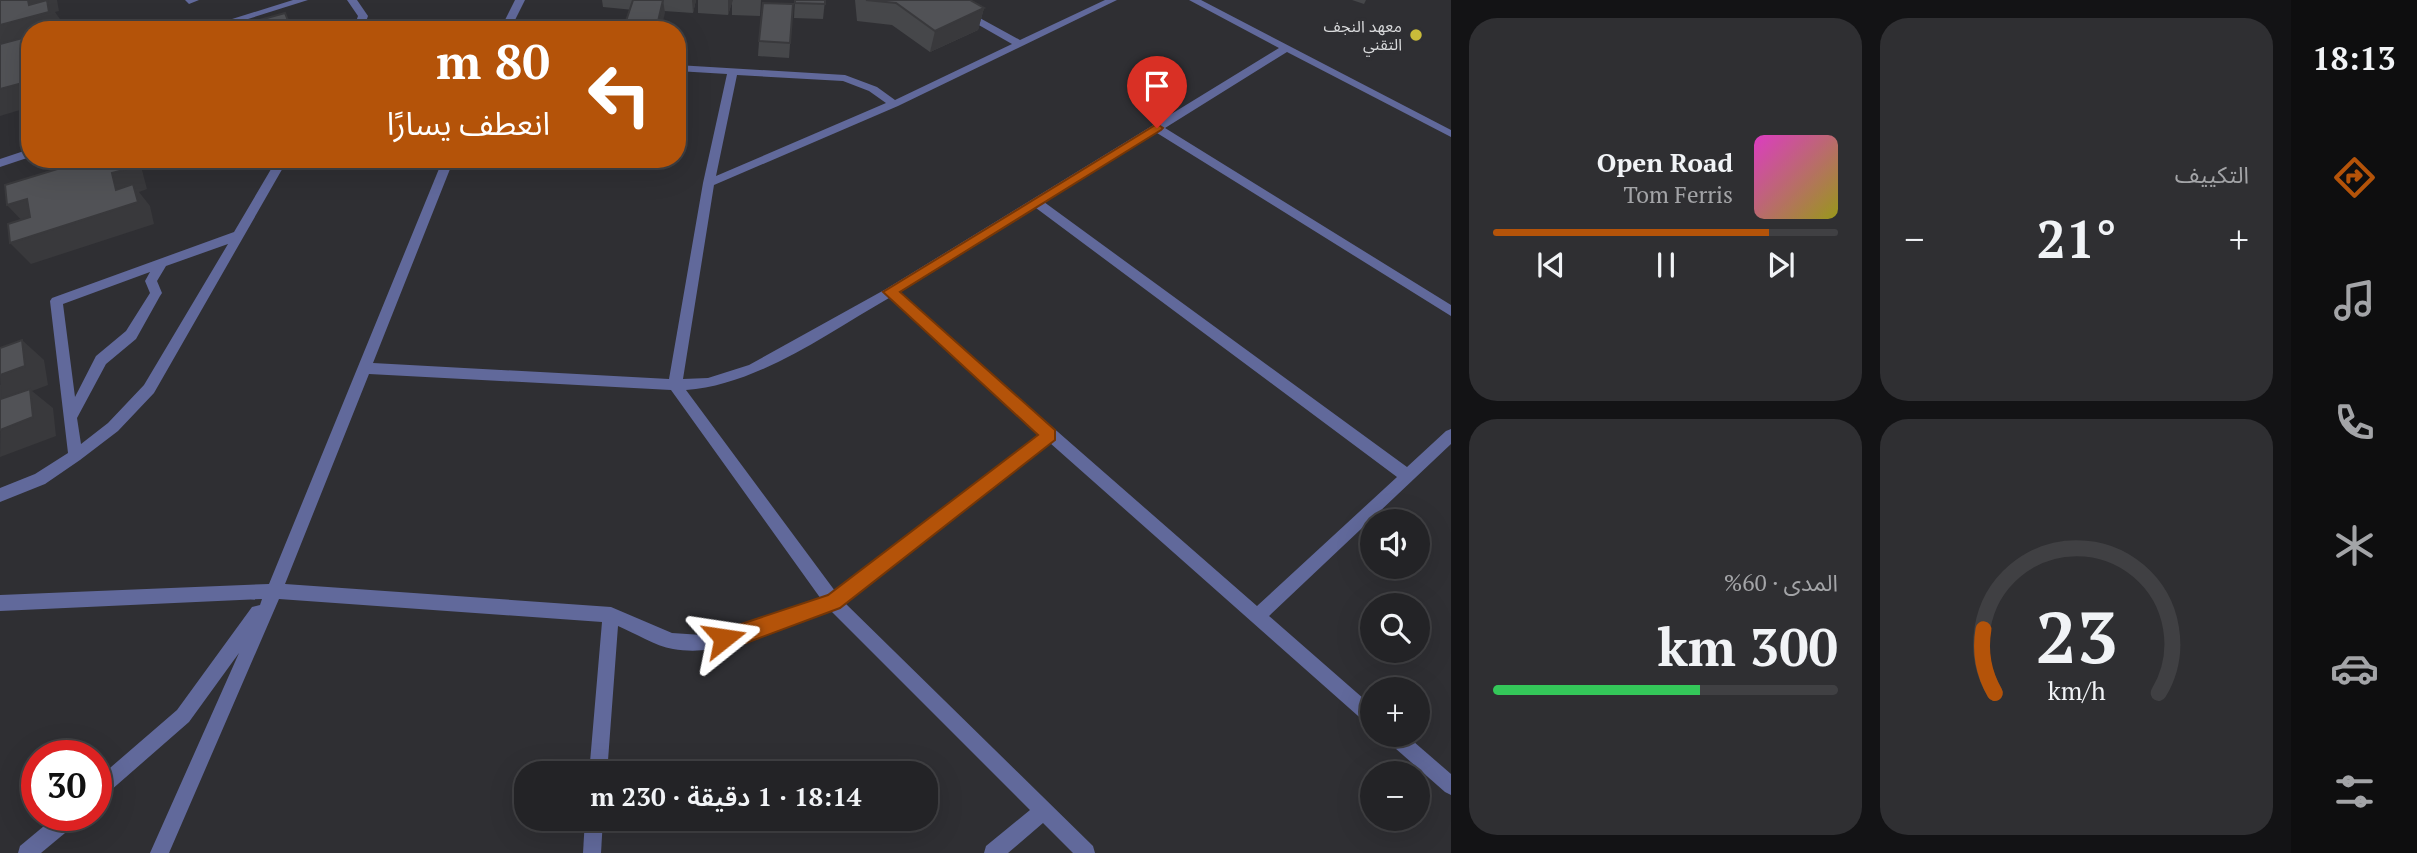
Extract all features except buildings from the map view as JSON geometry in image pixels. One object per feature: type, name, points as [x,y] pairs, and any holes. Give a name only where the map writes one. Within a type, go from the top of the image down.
[{"type":"street","points":[[232,21],[303,0]]},
{"type":"street","points":[[352,0],[363,16],[361,21]]},
{"type":"street","points":[[510,21],[520,0]]},
{"type":"street","points":[[940,0],[1019,44]]},
{"type":"street","points":[[709,183],[894,104],[1112,0]]},
{"type":"street","points":[[1194,0],[1451,134]]},
{"type":"street","points":[[363,368],[676,385],[731,378],[753,369],[890,292],[1287,48]]},
{"type":"street","points":[[686,68],[845,78],[867,85],[894,104]]},
{"type":"street","points":[[733,71],[709,183],[676,385],[834,602],[1086,853]]},
{"type":"street","points":[[1157,128],[1451,311]]},
{"type":"street","points":[[0,163],[21,156]]},
{"type":"street","points":[[58,168],[60,181]]},
{"type":"street","points":[[0,495],[40,479],[75,456],[113,427],[149,388],[278,168]]},
{"type":"street","points":[[159,853],[274,591],[445,168]]},
{"type":"street","points":[[1036,202],[1407,476]]},
{"type":"street","points":[[75,456],[57,301],[239,235]]},
{"type":"street","points":[[71,418],[100,360],[131,335],[156,293],[151,281],[162,263]]},
{"type":"street","points":[[890,292],[1360,707]]},
{"type":"street","points":[[0,603],[274,591],[611,615],[672,641],[702,643],[746,634],[834,602],[1049,435]]},
{"type":"street","points":[[1257,617],[1451,435]]},
{"type":"street","points":[[112,778],[183,716],[274,591]]},
{"type":"street","points":[[599,761],[611,615]]},
{"type":"street","points":[[1407,747],[1451,786]]},
{"type":"street","points":[[993,853],[1044,811]]},
{"type":"street","points":[[27,853],[53,831]]},
{"type":"street","points":[[592,853],[593,831]]},
{"type":"place","name":"معهد النجف التقني","points":[[1416,35]]},
{"type":"route","points":[[724,638],[746,634],[834,602],[1049,435],[890,292],[1157,128]]}]
